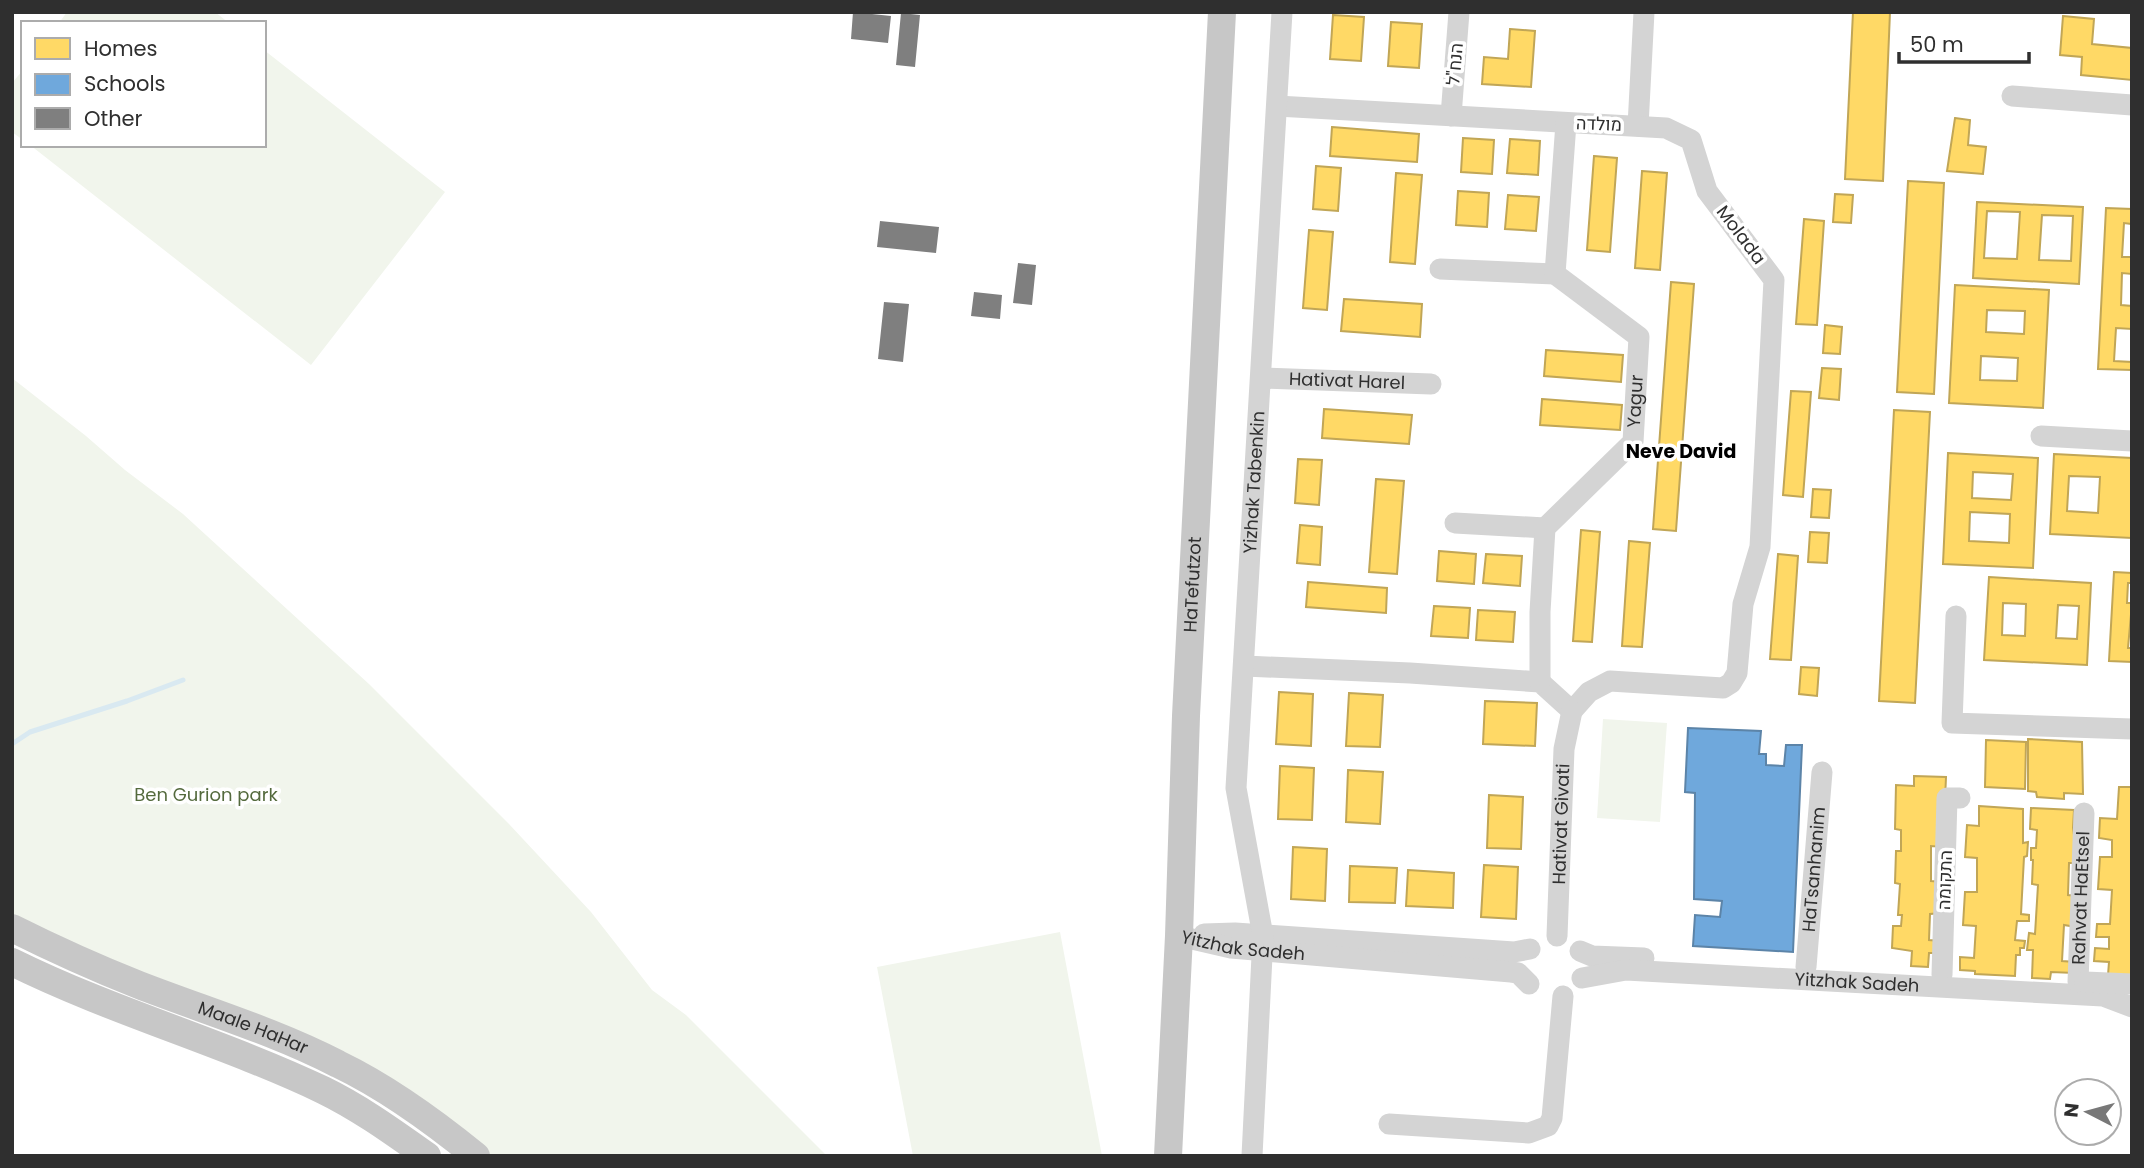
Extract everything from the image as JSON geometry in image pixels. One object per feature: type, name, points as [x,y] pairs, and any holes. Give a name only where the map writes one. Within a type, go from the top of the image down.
[{"type":"main road","name":"HaTefutzot","points":[[1168,1156],[1186,716],[1222,12]]},
{"type":"main road","name":"Maale HaHar","points":[[12,928],[139,985],[260,1029],[339,1064],[397,1097],[476,1156]]},
{"type":"main road","name":"Maale HaHar","points":[[12,962],[128,1013],[248,1058],[325,1091],[380,1123],[426,1156]]},
{"type":"street","name":"Yizhak Tabenkin","points":[[1252,1156],[1263,943],[1236,788],[1282,12]]},
{"type":"street","name":"הנח\"ל","points":[[1451,116],[1460,12]]},
{"type":"street","points":[[1638,126],[1644,12]]},
{"type":"street","points":[[2012,96],[2132,106]]},
{"type":"street","name":"מולדה","points":[[1277,106],[1666,128],[1691,141],[1707,191],[1774,280],[1760,547],[1743,604],[1737,673],[1724,688],[1610,681],[1589,692],[1572,711]]},
{"type":"street","points":[[1440,269],[1555,274],[1566,123]]},
{"type":"street","name":"Yagur","points":[[1545,528],[1633,442],[1639,337],[1555,274]]},
{"type":"street","name":"Hativat Harel","points":[[1261,378],[1431,384]]},
{"type":"street","points":[[2041,436],[2132,440]]},
{"type":"street","points":[[1455,523],[1545,528],[1539,682]]},
{"type":"street","points":[[1956,616],[1952,723],[2132,729]]},
{"type":"street","points":[[1245,666],[1539,682],[1572,711]]},
{"type":"street","name":"Hativat Givati","points":[[1557,936],[1564,749],[1572,711]]},
{"type":"street","name":"HaTsanhanim","points":[[1806,967],[1822,772]]},
{"type":"street","name":"התקומה","points":[[1942,975],[1947,798],[1960,798]]},
{"type":"street","name":"Rahvat HaEtsel","points":[[2078,982],[2084,813]]},
{"type":"street","name":"Yitzhak Sadeh","points":[[1179,936],[1217,933],[1263,943],[1511,972],[1518,974],[1529,984]]},
{"type":"street","points":[[1557,936],[1567,939],[1580,951],[1584,964],[1582,978],[1572,991],[1563,996],[1544,995],[1529,984],[1524,965],[1530,949],[1538,941],[1557,936]]},
{"type":"street","name":"Yitzhak Sadeh","points":[[1263,943],[1514,952],[1530,949]]},
{"type":"street","name":"Yitzhak Sadeh","points":[[1580,951],[1592,956],[2132,984]]},
{"type":"street","name":"Yitzhak Sadeh","points":[[1582,978],[1626,970],[2103,996],[2132,1007]]},
{"type":"street","points":[[1389,1124],[1529,1133],[1548,1126],[1552,1118],[1563,996]]},
{"type":"green space","points":[[67,12],[215,12],[226,21],[60,21]]},
{"type":"green space","points":[[266,52],[445,192],[311,365],[33,147],[266,147]]},
{"type":"green space","points":[[21,72],[21,139],[12,132],[12,83]]},
{"type":"green space","name":"Ben Gurion park","points":[[12,378],[183,514],[369,684],[509,824],[591,912],[652,990],[686,1015],[827,1156],[461,1156],[418,1104],[12,922]]},
{"type":"green space","points":[[1603,719],[1667,723],[1660,822],[1597,818]]},
{"type":"green space","points":[[1060,932],[1102,1156],[913,1156],[877,967]]},
{"type":"building: Homes","points":[[1853,12],[1890,12],[1883,181],[1845,179]]},
{"type":"building: Homes","points":[[1333,15],[1364,17],[1361,61],[1330,59]]},
{"type":"building: Homes","points":[[2063,16],[2094,19],[2092,44],[2132,48],[2132,80],[2081,75],[2082,57],[2060,55]]},
{"type":"building: Homes","points":[[1391,22],[1422,24],[1419,68],[1388,66]]},
{"type":"building: Homes","points":[[1510,29],[1535,31],[1531,87],[1482,84],[1484,57],[1508,59]]},
{"type":"building: Homes","points":[[1955,118],[1970,120],[1968,145],[1986,147],[1983,174],[1947,171]]},
{"type":"building: Homes","points":[[1332,127],[1419,134],[1417,162],[1330,156]]},
{"type":"building: Homes","points":[[1463,138],[1494,140],[1492,174],[1461,172]]},
{"type":"building: Homes","points":[[1510,139],[1540,141],[1538,175],[1507,173]]},
{"type":"building: Homes","points":[[1594,156],[1617,158],[1610,252],[1587,250]]},
{"type":"building: Homes","points":[[1316,166],[1341,168],[1338,211],[1313,209]]},
{"type":"building: Homes","points":[[1642,171],[1667,173],[1660,270],[1635,268]]},
{"type":"building: Homes","points":[[1396,173],[1422,175],[1415,264],[1390,262]]},
{"type":"building: Homes","points":[[1908,181],[1944,183],[1934,394],[1897,392]]},
{"type":"building: Homes","points":[[1458,191],[1489,193],[1487,227],[1456,225]]},
{"type":"building: Homes","points":[[1835,194],[1853,195],[1851,223],[1833,222]]},
{"type":"building: Homes","points":[[1508,195],[1539,197],[1536,231],[1505,229]]},
{"type":"building: Homes","points":[[1977,202],[2083,207],[2079,284],[1973,278]],"holes":[[[1987,211],[2020,212],[2017,259],[1984,258]],[[2042,215],[2073,216],[2071,261],[2039,260]]]},
{"type":"building: Homes","points":[[2106,208],[2132,209],[2132,224],[2124,223],[2122,257],[2132,257],[2132,274],[2122,273],[2121,305],[2132,306],[2132,329],[2116,328],[2114,361],[2132,362],[2132,370],[2098,369]]},
{"type":"building: Homes","points":[[1804,219],[1824,221],[1817,325],[1796,324]]},
{"type":"building: Homes","points":[[1309,230],[1333,232],[1327,310],[1303,308]]},
{"type":"building: Homes","points":[[1671,282],[1694,284],[1676,531],[1653,529]]},
{"type":"building: Homes","points":[[1955,285],[2049,290],[2043,408],[1949,403]],"holes":[[[1987,310],[2025,311],[2024,334],[1986,332]],[[1981,356],[2018,358],[2017,381],[1980,380]]]},
{"type":"building: Homes","points":[[1344,299],[1422,304],[1420,337],[1341,331]]},
{"type":"building: Homes","points":[[1825,325],[1842,327],[1840,354],[1823,353]]},
{"type":"building: Homes","points":[[1546,350],[1623,355],[1621,382],[1544,376]]},
{"type":"building: Homes","points":[[1822,368],[1841,369],[1839,400],[1819,398]]},
{"type":"building: Homes","points":[[1791,391],[1811,392],[1803,497],[1783,495]]},
{"type":"building: Homes","points":[[1542,399],[1622,405],[1620,430],[1540,425]]},
{"type":"building: Homes","points":[[1324,409],[1412,415],[1409,444],[1322,438]]},
{"type":"building: Homes","points":[[1894,410],[1930,412],[1915,703],[1879,701]]},
{"type":"building: Homes","points":[[1948,453],[2038,458],[2033,568],[1943,564]],"holes":[[[1973,472],[2013,474],[2011,500],[1972,498]],[[1970,512],[2010,514],[2009,543],[1969,541]]]},
{"type":"building: Homes","points":[[2054,454],[2132,458],[2132,538],[2050,534]],"holes":[[[2069,476],[2100,477],[2098,513],[2067,511]]]},
{"type":"building: Homes","points":[[1298,459],[1322,460],[1319,505],[1295,503]]},
{"type":"building: Homes","points":[[1376,479],[1404,481],[1397,574],[1369,572]]},
{"type":"building: Homes","points":[[1813,489],[1831,490],[1829,518],[1811,517]]},
{"type":"building: Homes","points":[[1300,525],[1322,527],[1320,565],[1297,563]]},
{"type":"building: Homes","points":[[1581,530],[1600,532],[1592,642],[1573,641]]},
{"type":"building: Homes","points":[[1810,532],[1829,533],[1827,563],[1808,562]]},
{"type":"building: Homes","points":[[1629,541],[1650,543],[1642,647],[1622,646]]},
{"type":"building: Homes","points":[[1439,551],[1476,554],[1474,584],[1437,581]]},
{"type":"building: Homes","points":[[1486,554],[1522,556],[1520,586],[1483,583]]},
{"type":"building: Homes","points":[[1778,554],[1798,556],[1791,660],[1770,659]]},
{"type":"building: Homes","points":[[2114,572],[2132,573],[2132,583],[2128,583],[2127,603],[2132,603],[2128,648],[2132,648],[2132,662],[2109,661]]},
{"type":"building: Homes","points":[[1989,577],[2091,583],[2087,665],[1984,660]],"holes":[[[2003,603],[2026,604],[2025,636],[2002,635]],[[2058,605],[2079,606],[2077,639],[2056,638]]]},
{"type":"building: Homes","points":[[1308,582],[1387,588],[1386,613],[1306,607]]},
{"type":"building: Homes","points":[[1434,606],[1470,608],[1468,638],[1431,636]]},
{"type":"building: Homes","points":[[1478,610],[1515,612],[1513,642],[1476,640]]},
{"type":"building: Homes","points":[[1801,667],[1819,668],[1817,696],[1799,694]]},
{"type":"building: Homes","points":[[1279,692],[1313,694],[1311,746],[1276,744]]},
{"type":"building: Homes","points":[[1349,693],[1383,695],[1380,747],[1346,746]]},
{"type":"building: Homes","points":[[1485,701],[1537,703],[1535,746],[1483,744]]},
{"type":"building: Homes","points":[[2028,739],[2082,742],[2083,794],[2064,793],[2064,799],[2037,797],[2036,792],[2028,791]]},
{"type":"building: Homes","points":[[1986,740],[2026,742],[2025,789],[1985,787]]},
{"type":"building: Homes","points":[[1280,766],[1314,768],[1312,820],[1278,819]]},
{"type":"building: Homes","points":[[1348,770],[1383,772],[1380,824],[1346,822]]},
{"type":"building: Homes","points":[[1914,776],[1946,777],[1943,847],[1931,846],[1931,881],[1943,882],[1942,913],[1930,914],[1929,940],[1941,941],[1940,953],[1929,953],[1928,967],[1911,966],[1912,951],[1892,948],[1893,926],[1901,926],[1902,915],[1898,915],[1900,884],[1895,883],[1896,851],[1901,851],[1901,830],[1895,829],[1896,785],[1914,786]]},
{"type":"building: Homes","points":[[2119,787],[2132,787],[2132,976],[2108,975],[2109,962],[2094,961],[2095,948],[2109,949],[2109,937],[2096,937],[2097,924],[2110,924],[2112,890],[2098,889],[2100,857],[2112,857],[2112,840],[2099,838],[2100,818],[2117,819]]},
{"type":"building: Homes","points":[[1489,795],[1523,797],[1521,849],[1487,848]]},
{"type":"building: Homes","points":[[1979,806],[2023,809],[2023,843],[2028,842],[2027,856],[2024,857],[2021,914],[2029,915],[2029,921],[2017,921],[2015,940],[2025,941],[2024,948],[2020,948],[2020,955],[2016,955],[2015,976],[1975,974],[1975,971],[1960,970],[1960,957],[1974,958],[1976,926],[1963,925],[1965,892],[1977,892],[1977,858],[1965,857],[1967,825],[1979,826]]},
{"type":"building: Homes","points":[[2031,808],[2074,810],[2073,828],[2078,863],[2069,863],[2068,895],[2077,896],[2076,927],[2064,925],[2062,961],[2075,962],[2074,973],[2051,972],[2050,979],[2032,978],[2033,950],[2027,950],[2029,933],[2035,934],[2038,885],[2032,884],[2031,848],[2036,848],[2037,830],[2030,829]]},
{"type":"building: Homes","points":[[1293,847],[1327,849],[1325,901],[1291,899]]},
{"type":"building: Homes","points":[[1484,865],[1518,867],[1516,919],[1481,917]]},
{"type":"building: Homes","points":[[1350,866],[1397,868],[1395,903],[1349,902]]},
{"type":"building: Homes","points":[[1408,870],[1454,873],[1453,908],[1406,906]]},
{"type":"building: Schools","points":[[1688,728],[1761,731],[1759,754],[1766,754],[1766,765],[1784,766],[1786,745],[1802,745],[1793,952],[1693,946],[1695,915],[1720,917],[1722,901],[1694,899],[1695,793],[1685,792]]},
{"type":"building: Other","points":[[853,12],[891,16],[888,43],[851,39]]},
{"type":"building: Other","points":[[901,13],[920,15],[915,67],[896,65]]},
{"type":"building: Other","points":[[880,221],[939,227],[936,253],[877,247]]},
{"type":"building: Other","points":[[1018,263],[1036,265],[1032,305],[1013,303]]},
{"type":"building: Other","points":[[974,292],[1002,295],[1000,319],[971,316]]},
{"type":"building: Other","points":[[884,302],[909,304],[903,362],[878,359]]},
{"type":"waterway","points":[[12,744],[30,732],[183,680]]},
{"type":"district","name":"Neve David","points":[[1681,451]]}]
